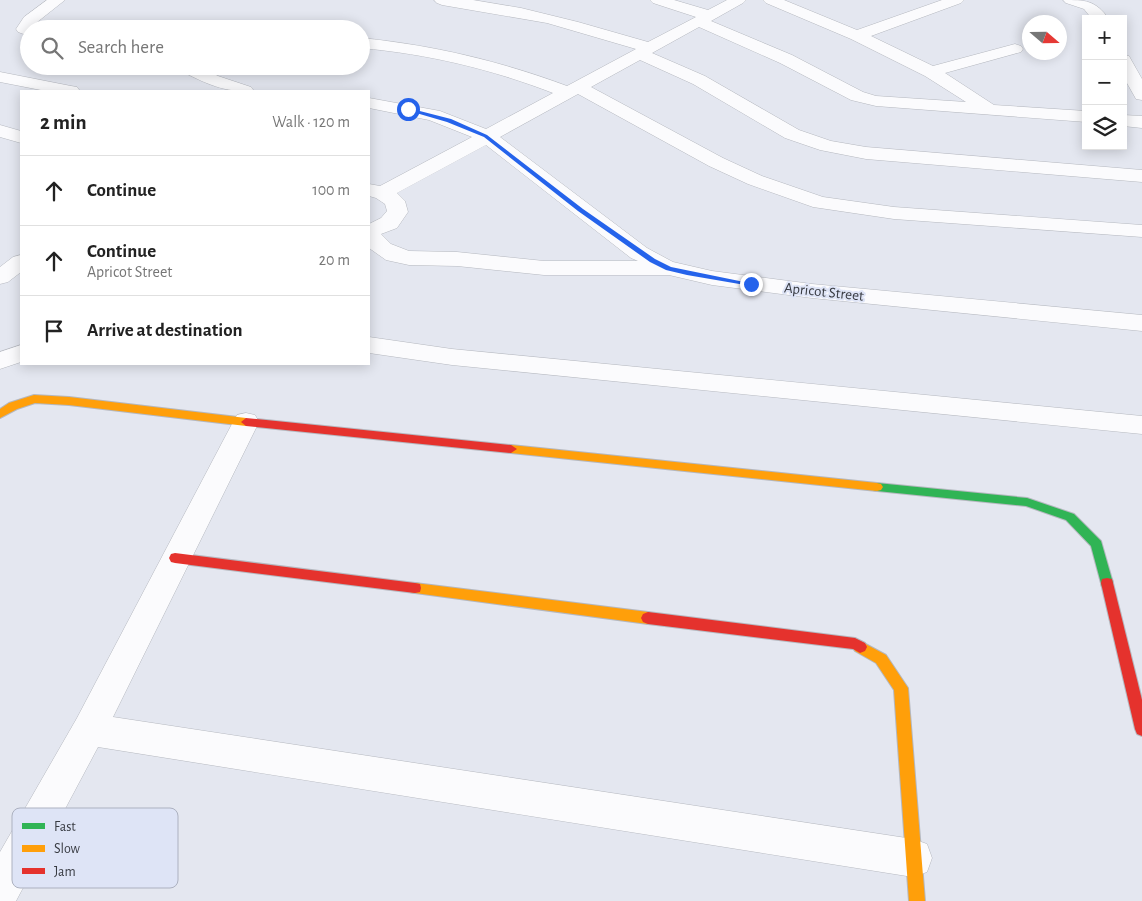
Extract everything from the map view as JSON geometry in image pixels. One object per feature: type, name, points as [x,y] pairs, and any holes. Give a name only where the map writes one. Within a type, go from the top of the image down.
[{"type":"street","points":[[30,20],[57,0]]},
{"type":"street","points":[[442,0],[518,12],[620,38],[699,80],[792,134],[827,146],[866,153],[1142,176]]},
{"type":"street","points":[[658,0],[704,19],[857,96],[876,101],[1082,117]]},
{"type":"street","points":[[376,191],[486,136],[738,0]]},
{"type":"street","points":[[771,0],[857,36],[932,72],[988,108]]},
{"type":"street","points":[[857,36],[956,0]]},
{"type":"street","points":[[1071,0],[1089,6],[1097,15]]},
{"type":"street","points":[[370,44],[457,57],[571,90],[755,180],[820,202],[894,213],[1142,231]]},
{"type":"street","points":[[932,72],[1015,49]]},
{"type":"street","points":[[1127,67],[1142,95]]},
{"type":"street","points":[[202,75],[242,90]]},
{"type":"street","points":[[0,77],[66,90]]},
{"type":"street","points":[[370,103],[434,115],[486,136],[639,253],[669,268]]},
{"type":"street","points":[[1127,120],[1142,122]]},
{"type":"street","points":[[0,131],[20,137]]},
{"type":"street","points":[[370,231],[389,223],[398,212],[396,200],[376,191]]},
{"type":"street","name":"Apricot Street","points":[[370,231],[372,239],[383,249],[394,255],[409,258],[458,259],[544,268],[669,268],[712,278],[812,291],[1142,323]]},
{"type":"street","points":[[0,277],[20,263]]},
{"type":"street","points":[[0,342],[20,334]]},
{"type":"street","points":[[370,345],[452,357],[1142,425]]},
{"type":"street","points":[[0,361],[20,353]]},
{"type":"street","points":[[0,414],[13,406],[34,399],[69,401],[246,422],[1027,502],[1070,517],[1097,544],[1142,729]]},
{"type":"street","points":[[46,808],[90,729],[175,558],[246,422]]},
{"type":"street","points":[[175,558],[855,644],[881,659],[901,688],[917,901]]},
{"type":"street","points":[[90,729],[913,858]]},
{"type":"street","points":[[0,890],[12,869]]},
{"type":"traffic: fast","points":[[877,487],[1027,502],[1070,517],[1097,544],[1107,583]]},
{"type":"traffic: slow","points":[[0,414],[13,406],[34,399],[69,401],[246,422]]},
{"type":"traffic: slow","points":[[511,449],[877,487]]},
{"type":"traffic: slow","points":[[415,588],[648,618]]},
{"type":"traffic: slow","points":[[860,647],[881,659],[901,688],[917,901]]},
{"type":"traffic: jam","points":[[246,422],[511,449]]},
{"type":"traffic: jam","points":[[175,558],[415,588]]},
{"type":"traffic: jam","points":[[1107,583],[1142,729]]},
{"type":"traffic: jam","points":[[648,618],[855,644],[860,647]]},
{"type":"route","points":[[408,109],[449,120],[486,136],[580,210],[652,261],[687,273],[751,284]]}]
